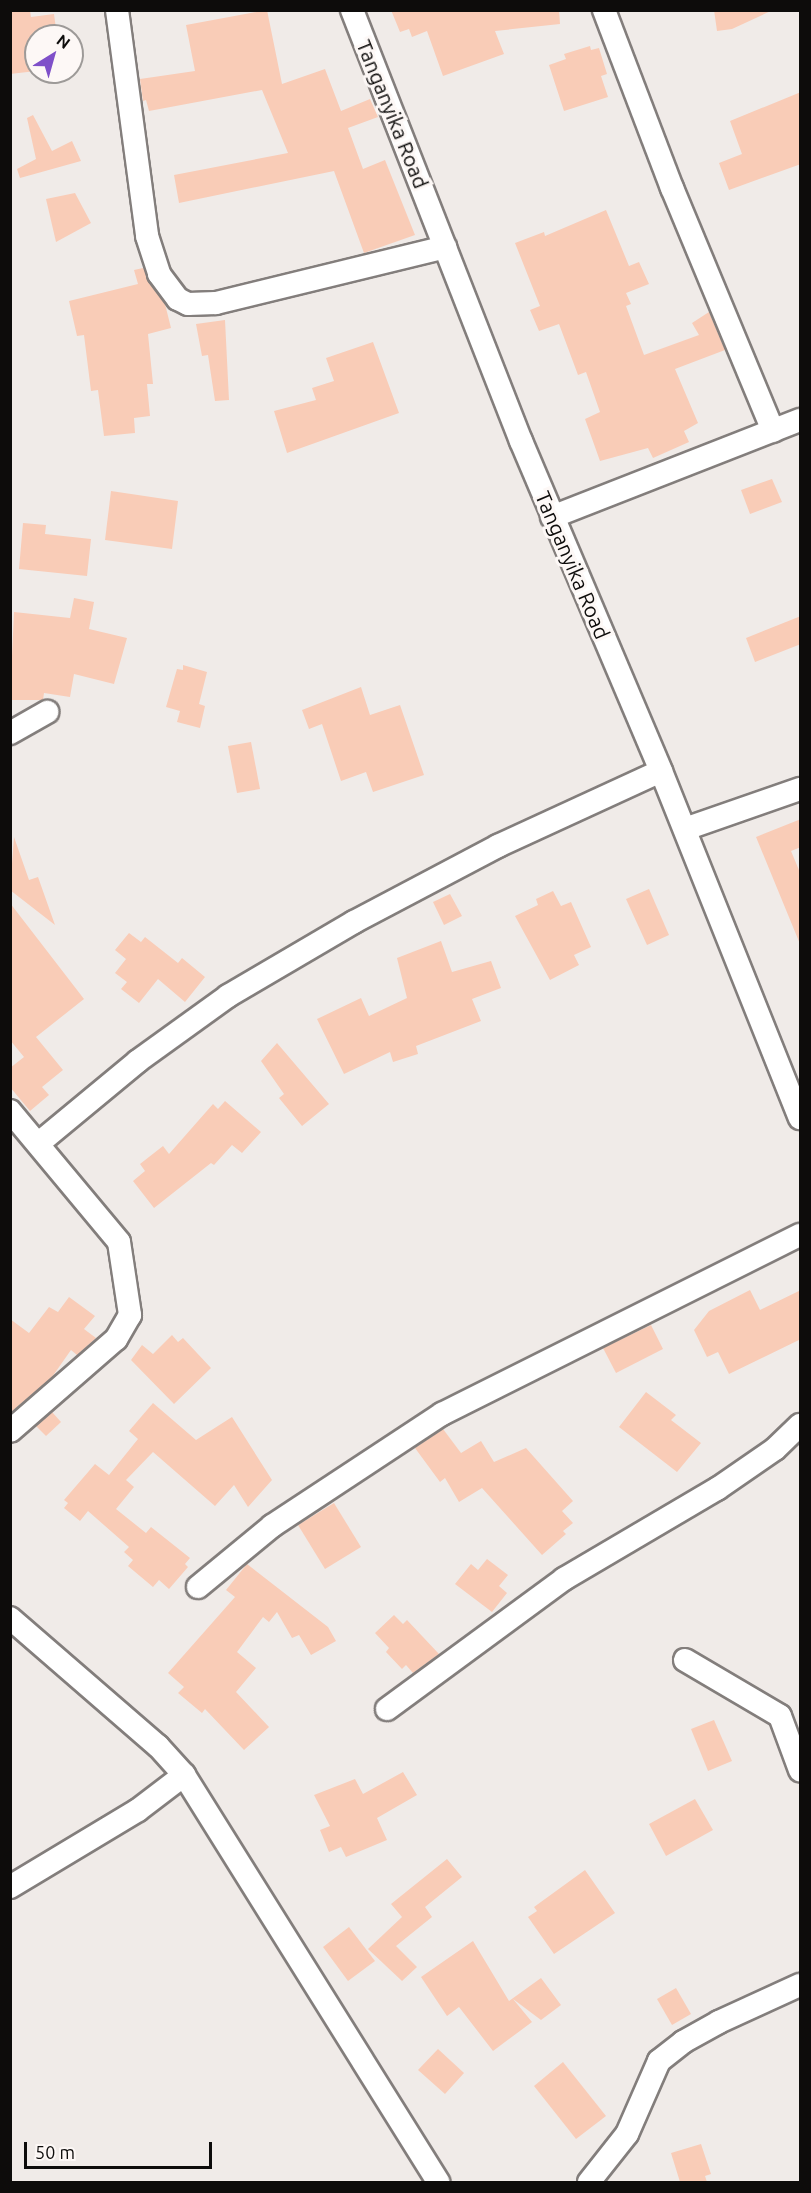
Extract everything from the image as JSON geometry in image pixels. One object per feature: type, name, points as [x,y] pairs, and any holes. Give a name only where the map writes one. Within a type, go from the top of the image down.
[{"type":"street","points":[[117,10],[147,236],[159,274],[178,299],[188,304],[216,303],[445,247]]},
{"type":"street","name":"Tanganyika Road","points":[[352,10],[552,517],[661,771],[801,1118]]},
{"type":"street","points":[[604,10],[672,188],[773,431]]},
{"type":"street","points":[[552,517],[801,420]]},
{"type":"street","points":[[10,733],[48,712]]},
{"type":"street","points":[[39,1143],[138,1061],[228,996],[354,922],[498,846],[661,771]]},
{"type":"street","points":[[685,829],[801,789]]},
{"type":"street","points":[[10,1111],[39,1143],[119,1242],[130,1315],[116,1339],[10,1431]]},
{"type":"street","points":[[198,1587],[272,1526],[442,1414],[801,1235]]},
{"type":"street","points":[[387,1709],[564,1579],[717,1489],[775,1449],[801,1425]]},
{"type":"street","points":[[10,1618],[158,1746],[184,1775],[438,2182]]},
{"type":"street","points":[[685,1660],[780,1716],[801,1770]]},
{"type":"street","points":[[10,1887],[129,1816],[184,1775]]},
{"type":"street","points":[[589,2182],[627,2134],[659,2061],[701,2032],[801,1985]]},
{"type":"building","points":[[10,10],[30,10],[31,17],[54,14],[55,24],[24,24],[24,72],[10,74]]},
{"type":"building","points":[[267,10],[282,84],[325,69],[341,111],[370,99],[378,117],[348,128],[363,169],[385,160],[415,235],[364,253],[334,171],[179,203],[174,175],[288,153],[262,90],[149,111],[146,100],[143,101],[140,79],[195,71],[186,25]]},
{"type":"building","points":[[391,10],[559,10],[560,24],[495,31],[504,54],[443,76],[427,31],[412,37],[409,29],[400,32]]},
{"type":"building","points":[[714,10],[773,10],[732,29],[717,31]]},
{"type":"building","points":[[590,46],[591,50],[599,48],[607,74],[601,76],[608,97],[564,111],[549,65],[566,59],[564,54]]},
{"type":"building","points":[[801,92],[801,164],[729,190],[719,163],[742,154],[730,121]]},
{"type":"building","points":[[33,115],[52,151],[72,141],[81,161],[20,178],[17,169],[36,159],[27,118]]},
{"type":"building","points":[[75,193],[91,223],[56,242],[46,199]]},
{"type":"building","points":[[606,210],[629,266],[639,262],[649,284],[626,293],[631,304],[626,306],[644,355],[699,335],[692,323],[709,312],[725,350],[675,369],[698,423],[684,431],[689,442],[653,458],[648,448],[600,461],[585,419],[600,412],[586,372],[578,375],[559,324],[539,331],[530,310],[540,306],[515,243],[544,232],[545,236]]},
{"type":"building","points":[[143,268],[165,304],[171,328],[148,334],[153,384],[147,384],[150,416],[134,418],[135,433],[104,436],[98,390],[91,391],[84,335],[77,336],[69,301],[138,284],[134,270]]},
{"type":"building","points":[[225,320],[229,400],[215,401],[208,355],[202,356],[196,324]]},
{"type":"building","points":[[373,342],[399,413],[287,453],[274,411],[316,400],[312,388],[334,381],[326,358]]},
{"type":"building","points":[[772,479],[782,502],[750,514],[741,490]]},
{"type":"building","points":[[111,491],[178,501],[172,549],[105,540]]},
{"type":"building","points":[[23,523],[46,525],[45,534],[91,539],[87,576],[19,569]]},
{"type":"building","points":[[74,598],[94,602],[89,629],[127,638],[114,684],[74,674],[70,697],[44,693],[43,700],[10,700],[14,612],[70,618]]},
{"type":"building","points":[[801,616],[801,644],[755,662],[746,638]]},
{"type":"building","points":[[183,665],[207,672],[199,704],[205,706],[200,728],[177,722],[180,711],[166,707],[177,669],[183,670]]},
{"type":"building","points":[[361,687],[370,715],[400,705],[424,775],[373,792],[366,772],[341,781],[322,724],[309,729],[302,710]]},
{"type":"building","points":[[251,742],[260,789],[237,793],[228,746]]},
{"type":"building","points":[[801,819],[801,847],[791,851],[801,875],[800,944],[756,837]]},
{"type":"building","points":[[14,837],[29,880],[38,877],[55,925],[10,890]]},
{"type":"building","points":[[649,889],[669,935],[647,945],[626,899]]},
{"type":"building","points":[[553,891],[561,906],[571,902],[591,947],[574,955],[579,965],[550,980],[515,916],[538,905],[536,899]]},
{"type":"building","points":[[450,894],[462,916],[444,925],[433,902]]},
{"type":"building","points":[[10,903],[84,999],[36,1037],[63,1070],[42,1087],[49,1095],[30,1111],[10,1087],[10,1068],[24,1057],[10,1040]]},
{"type":"building","points":[[129,933],[141,942],[145,937],[178,963],[182,958],[205,977],[185,1002],[158,979],[139,1003],[121,989],[127,982],[115,973],[126,959],[115,950]]},
{"type":"building","points":[[441,941],[452,972],[491,961],[501,988],[472,999],[481,1021],[416,1046],[418,1054],[393,1062],[390,1052],[344,1074],[317,1019],[361,998],[369,1016],[407,998],[397,958]]},
{"type":"building","points":[[277,1043],[329,1104],[302,1126],[279,1098],[284,1094],[261,1061]]},
{"type":"building","points":[[225,1101],[261,1132],[242,1153],[232,1145],[214,1165],[211,1163],[154,1208],[133,1181],[145,1171],[140,1164],[163,1146],[169,1154],[213,1104],[218,1109]]},
{"type":"building","points":[[750,1290],[760,1310],[801,1290],[801,1339],[729,1374],[718,1352],[707,1357],[694,1330],[709,1311]]},
{"type":"building","points":[[69,1297],[95,1316],[84,1329],[96,1338],[77,1355],[71,1350],[52,1377],[10,1413],[10,1319],[29,1333],[49,1307],[58,1312]]},
{"type":"building","points":[[651,1325],[663,1349],[616,1373],[603,1348]]},
{"type":"building","points":[[172,1335],[178,1342],[183,1338],[211,1368],[174,1404],[131,1360],[142,1345],[153,1354]]},
{"type":"building","points":[[646,1392],[676,1415],[671,1420],[701,1443],[677,1472],[619,1427]]},
{"type":"building","points":[[153,1403],[196,1440],[232,1417],[272,1480],[248,1507],[234,1485],[215,1506],[153,1452],[126,1480],[134,1487],[116,1509],[146,1533],[151,1527],[190,1558],[185,1564],[188,1567],[169,1589],[159,1580],[153,1587],[128,1566],[133,1560],[124,1552],[129,1547],[88,1511],[80,1521],[64,1508],[68,1503],[64,1500],[95,1464],[109,1475],[138,1439],[129,1431]]},
{"type":"building","points":[[52,1412],[61,1422],[46,1436],[36,1426]]},
{"type":"building","points":[[443,1429],[461,1453],[481,1441],[494,1462],[526,1448],[573,1501],[562,1511],[573,1523],[563,1531],[566,1534],[542,1555],[482,1488],[459,1502],[445,1478],[440,1482],[415,1448]]},
{"type":"building","points":[[334,1503],[361,1547],[325,1569],[298,1525]]},
{"type":"building","points":[[487,1559],[508,1575],[499,1586],[507,1593],[492,1612],[455,1584],[471,1564],[478,1570]]},
{"type":"building","points":[[247,1564],[328,1627],[336,1641],[311,1655],[299,1635],[292,1638],[277,1612],[269,1622],[263,1617],[237,1652],[256,1668],[236,1692],[269,1727],[244,1750],[205,1709],[202,1713],[178,1693],[184,1687],[168,1673],[235,1597],[226,1590]]},
{"type":"building","points":[[394,1615],[403,1624],[407,1620],[439,1654],[413,1673],[406,1665],[402,1669],[386,1652],[389,1648],[375,1633]]},
{"type":"building","points":[[714,1720],[732,1761],[708,1771],[691,1729]]},
{"type":"building","points":[[403,1772],[417,1795],[377,1818],[387,1840],[346,1857],[341,1847],[329,1852],[320,1830],[330,1826],[314,1795],[355,1779],[363,1794]]},
{"type":"building","points":[[695,1799],[713,1830],[666,1856],[649,1824]]},
{"type":"building","points":[[447,1859],[462,1877],[425,1907],[432,1917],[396,1946],[417,1967],[402,1981],[368,1949],[402,1917],[391,1904]]},
{"type":"building","points":[[585,1870],[615,1913],[554,1954],[528,1917],[537,1911],[534,1907]]},
{"type":"building","points":[[349,1927],[375,1961],[348,1981],[323,1947]]},
{"type":"building","points":[[473,1941],[509,2001],[541,1978],[561,2005],[541,2020],[513,1999],[532,2022],[493,2051],[459,2007],[447,2016],[421,1977]]},
{"type":"building","points":[[676,1988],[691,2014],[672,2025],[657,1999]]},
{"type":"building","points":[[438,2049],[464,2073],[445,2094],[418,2070]]},
{"type":"building","points":[[563,2062],[606,2116],[576,2139],[534,2086]]},
{"type":"building","points":[[701,2144],[711,2174],[705,2176],[707,2182],[680,2182],[671,2153]]}]
